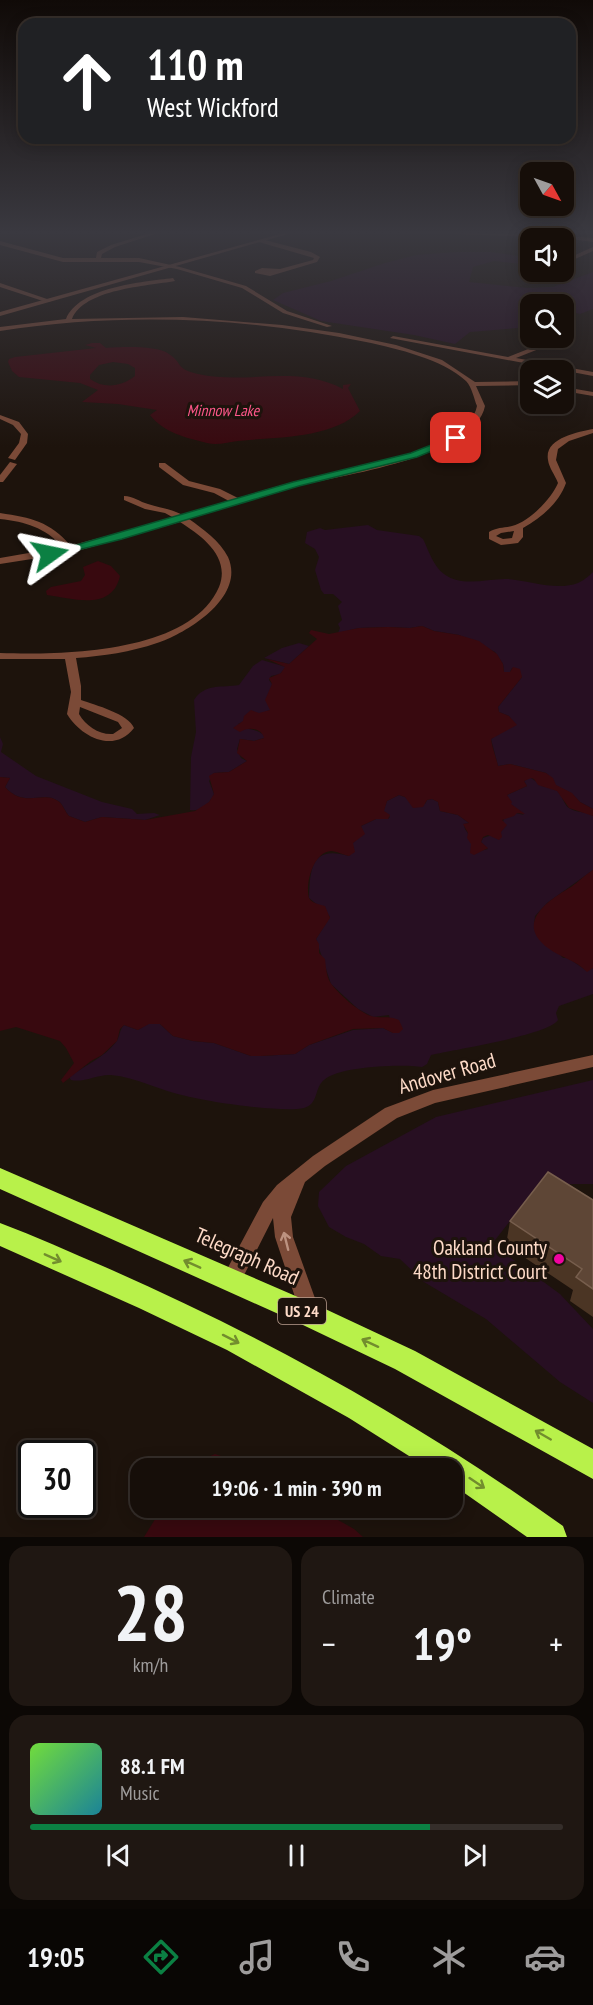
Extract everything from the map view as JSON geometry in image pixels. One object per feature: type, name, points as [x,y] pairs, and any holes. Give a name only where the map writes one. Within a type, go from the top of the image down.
[{"type":"highway","name":"Telegraph Road","points":[[0,1178],[312,1316],[405,1360],[593,1465]]},
{"type":"highway","points":[[0,1234],[197,1322],[315,1384],[450,1465],[552,1537]]},
{"type":"street","points":[[0,314],[38,304]]},
{"type":"street","points":[[68,321],[69,314],[83,304]]},
{"type":"street","points":[[270,304],[313,322],[593,374]]},
{"type":"street","points":[[0,329],[68,321],[130,318],[194,319],[318,332],[380,343],[422,354],[453,368],[474,384],[481,402],[478,416],[469,428],[448,442],[414,455],[236,501],[70,550],[0,561]]},
{"type":"street","points":[[508,359],[531,348]]},
{"type":"street","points":[[474,384],[520,383]]},
{"type":"street","points":[[574,391],[593,394]]},
{"type":"street","points":[[0,417],[16,424],[25,435],[25,440],[0,480]]},
{"type":"street","points":[[519,527],[549,505],[560,492],[562,483],[552,459],[554,450],[569,438],[593,430]]},
{"type":"street","points":[[162,465],[186,483],[217,491],[236,501]]},
{"type":"street","points":[[0,656],[70,657],[109,651],[158,638],[192,621],[214,602],[226,580],[224,558],[210,540],[169,511],[147,507],[127,498]]},
{"type":"street","points":[[0,516],[43,525],[54,532],[70,550]]},
{"type":"street","points":[[70,657],[77,702]]},
{"type":"street","name":"Andover Road","points":[[231,1281],[269,1208],[283,1190],[319,1161],[391,1113],[444,1094],[593,1060]]},
{"type":"street","name":"Andover Road","points":[[297,1180],[282,1216],[288,1248],[312,1316]]},
{"type":"shaded area","points":[[282,304],[520,304],[520,328],[470,332],[455,344],[414,335],[321,321]]},
{"type":"shaded area","points":[[574,304],[593,304],[593,309],[580,314],[574,312]]},
{"type":"shaded area","points":[[368,525],[377,530],[419,536],[423,539],[440,571],[459,581],[508,579],[561,586],[578,583],[593,572],[593,809],[555,785],[546,773],[510,764],[498,766],[491,739],[513,723],[509,716],[499,712],[498,707],[522,677],[512,668],[510,672],[504,672],[503,664],[495,652],[459,635],[434,631],[422,626],[359,628],[338,633],[340,628],[338,624],[342,620],[338,606],[342,602],[333,594],[324,594],[321,590],[315,570],[319,557],[315,549],[305,543],[307,532],[320,528],[325,530]]},
{"type":"shaded area","points":[[299,643],[309,646],[289,664],[264,658],[282,648]]},
{"type":"shaded area","points":[[262,660],[286,667],[280,674],[271,676],[269,680],[272,684],[270,710],[238,724],[265,736],[254,741],[240,739],[237,749],[241,758],[247,761],[229,772],[214,773],[209,781],[214,794],[210,801],[205,807],[190,810],[191,757],[196,732],[194,700],[203,691],[214,687],[239,685],[253,666]]},
{"type":"shaded area","points":[[0,737],[3,744],[1,752],[36,776],[102,802],[132,809],[137,814],[160,815],[145,820],[102,817],[85,822],[69,816],[60,802],[52,798],[20,797],[5,787],[10,778],[0,777]]},
{"type":"shaded area","points":[[529,778],[544,787],[558,791],[569,808],[593,816],[593,870],[547,903],[535,916],[534,926],[563,958],[568,958],[587,971],[593,968],[593,994],[559,1006],[556,1013],[558,1020],[551,1026],[478,1046],[431,1055],[427,1064],[422,1067],[386,1066],[357,1069],[332,1075],[321,1083],[312,1103],[304,1108],[280,1109],[246,1106],[197,1098],[120,1076],[106,1075],[76,1081],[69,1077],[111,1047],[124,1025],[138,1030],[149,1023],[160,1024],[173,1036],[214,1043],[251,1056],[295,1054],[309,1045],[353,1030],[383,1028],[393,1033],[389,1015],[373,1017],[358,1009],[331,984],[316,939],[330,917],[309,898],[312,868],[320,856],[337,853],[349,856],[353,843],[362,830],[361,826],[376,819],[388,819],[390,817],[383,811],[387,801],[399,795],[425,804],[427,800],[432,799],[438,802],[440,811],[458,815],[469,823],[464,824],[465,829],[480,851],[488,849],[481,842],[483,838],[501,832],[504,818],[516,813],[524,815],[510,804],[507,795],[527,786],[524,781]]},
{"type":"shaded area","points":[[593,1080],[593,1184],[539,1184],[492,1244],[560,1294],[593,1329],[593,1403],[560,1382],[486,1319],[424,1282],[400,1259],[381,1256],[364,1244],[329,1227],[318,1206],[319,1192],[346,1166],[436,1117]]},
{"type":"water","name":"Minnow Lake","points":[[100,343],[106,348],[156,349],[169,354],[186,370],[217,377],[290,376],[325,382],[343,389],[343,385],[351,384],[348,388],[360,411],[348,420],[319,432],[211,444],[184,437],[162,426],[150,415],[157,410],[118,404],[82,402],[98,390],[80,383],[19,377],[12,371],[8,362],[9,359],[15,357],[96,348],[85,345]],"holes":[[[113,362],[128,364],[135,368],[135,376],[124,383],[107,385],[90,379],[90,375],[99,365]]]},
{"type":"water","points":[[98,561],[111,566],[120,576],[116,587],[109,594],[91,600],[47,595],[46,591],[51,587],[81,581],[85,575],[83,567]]},
{"type":"water","points":[[422,626],[479,641],[497,654],[503,664],[504,672],[510,672],[513,667],[520,669],[522,677],[498,707],[499,712],[509,716],[517,725],[491,739],[498,766],[510,764],[546,773],[553,778],[556,785],[572,793],[580,802],[593,809],[593,816],[569,808],[557,791],[538,785],[531,778],[524,781],[527,786],[507,795],[511,804],[525,814],[517,813],[502,820],[507,825],[501,832],[502,837],[499,840],[488,835],[483,837],[481,842],[488,848],[474,855],[470,853],[471,844],[463,824],[469,823],[458,815],[440,811],[438,802],[432,799],[427,800],[423,807],[413,808],[405,797],[399,795],[387,801],[384,811],[390,815],[388,819],[376,819],[361,826],[365,834],[353,843],[355,852],[349,856],[331,851],[319,857],[309,877],[308,892],[312,901],[325,906],[330,918],[316,939],[319,944],[319,953],[325,959],[330,982],[349,1002],[366,1014],[399,1020],[403,1029],[399,1033],[383,1028],[353,1029],[309,1045],[295,1054],[251,1056],[214,1043],[173,1036],[160,1024],[149,1024],[138,1030],[124,1025],[120,1029],[117,1041],[102,1055],[63,1083],[61,1080],[74,1063],[60,1041],[16,1027],[0,1031],[0,777],[10,778],[5,787],[12,793],[27,798],[52,798],[60,802],[69,816],[85,822],[102,817],[145,820],[195,811],[209,802],[214,794],[209,776],[214,773],[229,772],[247,761],[237,753],[240,739],[254,741],[264,738],[261,732],[254,729],[240,732],[233,728],[243,721],[244,716],[251,710],[259,713],[270,710],[265,700],[272,684],[269,678],[281,673],[285,667],[267,659],[289,664],[317,639],[309,633],[311,630],[329,634],[359,628]]},
{"type":"water","points":[[593,870],[593,968],[587,972],[548,948],[534,930],[534,921],[544,906]]},
{"type":"water","points":[[215,1454],[227,1458],[206,1458]]},
{"type":"water","points":[[156,1518],[335,1518],[363,1537],[144,1537]]},
{"type":"building","name":"Oakland County 48th District Court","points":[[548,1172],[593,1200],[593,1289],[576,1277],[582,1269],[510,1221]]},
{"type":"place","name":"Oakland County 48th District Court","points":[[559,1259]]},
{"type":"route","points":[[50,554],[119,537],[296,484],[414,455],[456,438]]}]
